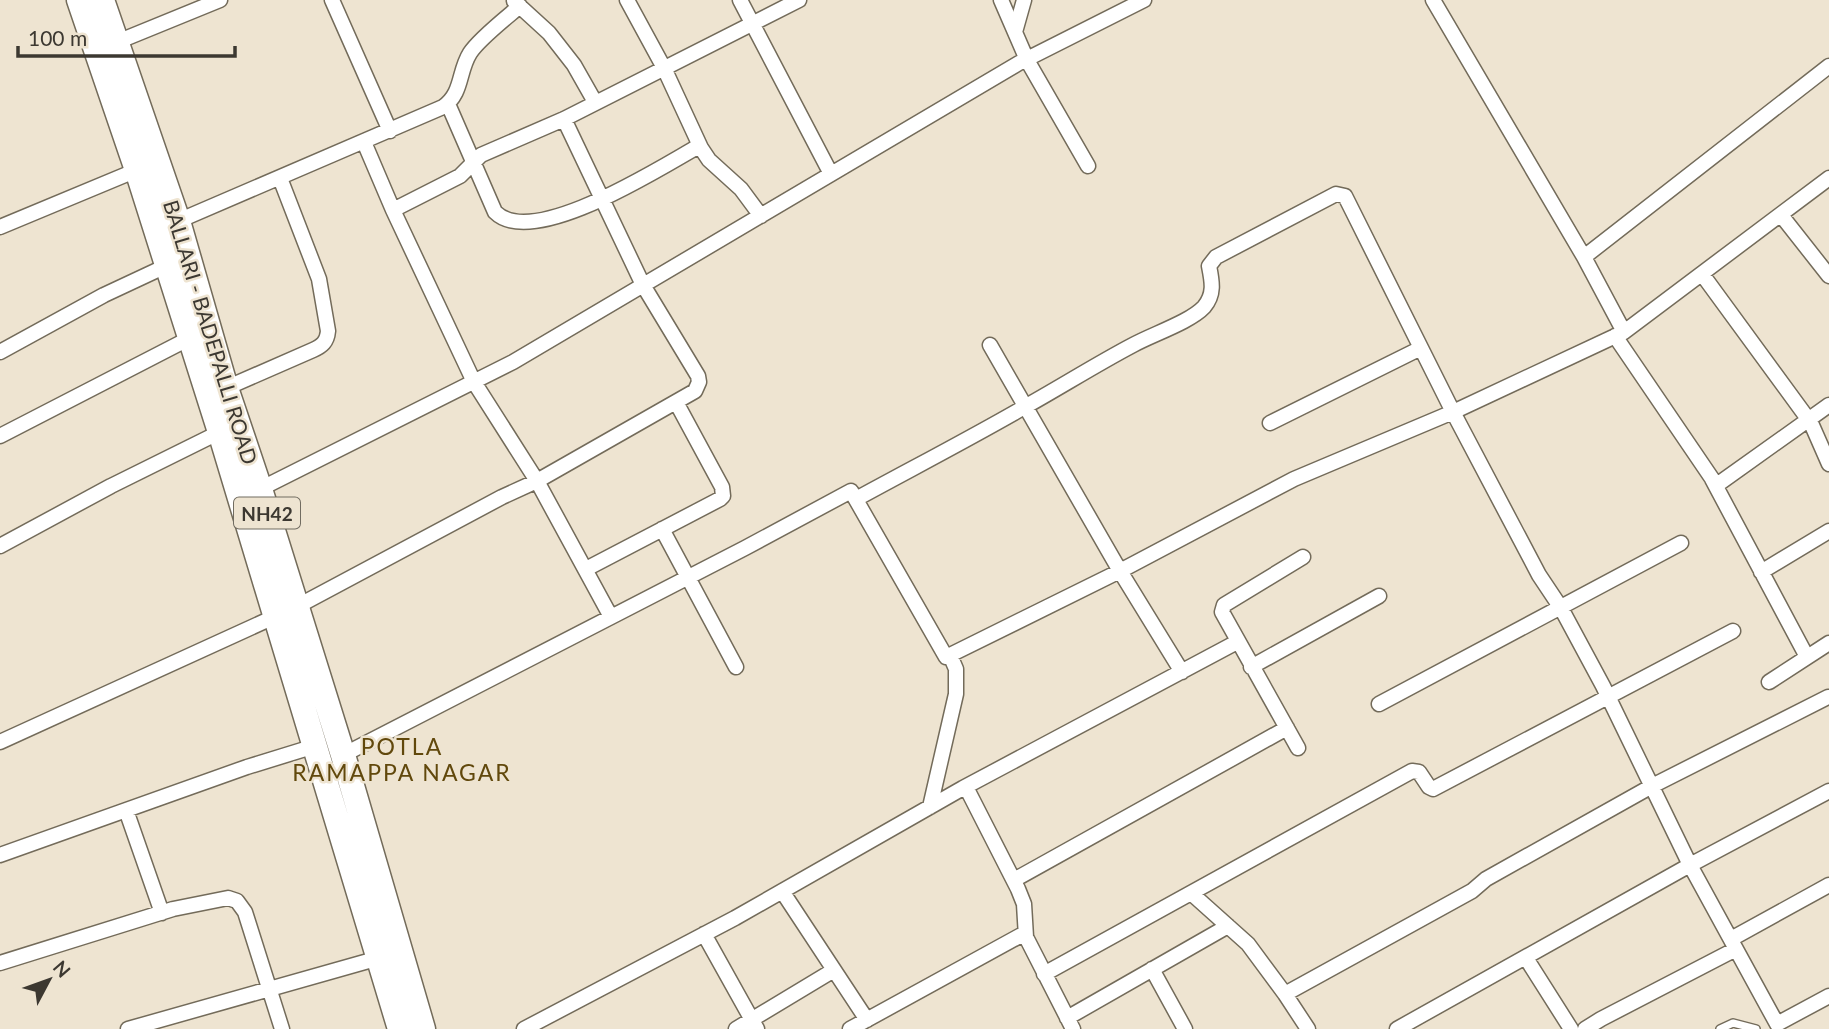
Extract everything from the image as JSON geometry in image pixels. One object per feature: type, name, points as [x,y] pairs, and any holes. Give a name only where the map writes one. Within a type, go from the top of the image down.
[{"type":"highway","name":"BALLARI - BADEPALLI ROAD","points":[[79,0],[137,170],[220,432],[285,612],[343,755],[423,1029]]},
{"type":"highway","name":"BALLARI - BADEPALLI ROAD","points":[[102,0],[177,221],[226,388],[260,489],[315,746],[400,1029]]},
{"type":"street","points":[[117,42],[220,0]]},
{"type":"street","points":[[332,0],[390,131]]},
{"type":"street","points":[[627,0],[664,68],[699,146],[709,160],[748,198],[761,216]]},
{"type":"street","points":[[740,0],[831,174]]},
{"type":"street","points":[[393,210],[460,176],[472,162],[489,151],[564,119],[799,0]]},
{"type":"street","points":[[1001,0],[1027,60],[1088,166]]},
{"type":"street","points":[[1015,33],[1024,0]]},
{"type":"street","points":[[260,489],[513,362],[1027,60],[1143,0]]},
{"type":"street","points":[[1433,0],[1584,257],[1620,334],[1712,479],[1807,657]]},
{"type":"street","points":[[177,221],[448,104],[456,94],[471,52],[516,3],[550,33],[569,58],[595,102]]},
{"type":"street","points":[[1584,257],[1829,66]]},
{"type":"street","points":[[448,104],[495,212],[501,217],[516,220],[544,221],[602,199],[699,146]]},
{"type":"street","points":[[0,743],[285,612],[537,481],[695,391],[699,382],[698,376],[643,285],[564,119]]},
{"type":"street","points":[[364,142],[474,382],[537,481],[611,617]]},
{"type":"street","points":[[0,227],[137,170]]},
{"type":"street","points":[[226,388],[313,350],[324,344],[327,338],[319,279],[280,178]]},
{"type":"street","points":[[343,755],[851,491],[946,657],[1120,571],[1294,479],[1453,412],[1620,334],[1829,178]]},
{"type":"street","points":[[856,499],[1134,344],[1194,315],[1209,299],[1212,288],[1209,266],[1216,257],[1336,194],[1345,196],[1453,412],[1539,575],[1608,697],[1772,1026],[1829,996]]},
{"type":"street","points":[[1781,215],[1829,276]]},
{"type":"street","points":[[0,352],[104,295],[166,266]]},
{"type":"street","points":[[1702,274],[1809,420],[1829,464]]},
{"type":"street","points":[[0,436],[190,338]]},
{"type":"street","points":[[990,345],[1120,571],[1182,672]]},
{"type":"street","points":[[1270,423],[1421,348]]},
{"type":"street","points":[[586,569],[720,499],[723,492],[676,402]]},
{"type":"street","points":[[1712,479],[1721,482],[1829,405]]},
{"type":"street","points":[[0,546],[111,486],[220,432]]},
{"type":"street","points":[[662,529],[736,667]]},
{"type":"street","points":[[1761,572],[1829,531]]},
{"type":"street","points":[[1379,704],[1681,543]]},
{"type":"street","points":[[1298,748],[1222,612],[1224,605],[1303,557]]},
{"type":"street","points":[[1251,667],[1379,596]]},
{"type":"street","points":[[1044,974],[1412,771],[1419,772],[1433,789],[1734,631]]},
{"type":"street","points":[[524,1029],[704,934],[966,786],[1237,642]]},
{"type":"street","points":[[1769,681],[1829,643]]},
{"type":"street","points":[[930,807],[956,694],[956,669],[950,655]]},
{"type":"street","points":[[1285,994],[1472,891],[1486,879],[1652,786],[1828,697]]},
{"type":"street","points":[[1014,880],[1287,728]]},
{"type":"street","points":[[0,855],[247,767],[315,746]]},
{"type":"street","points":[[966,786],[1014,880],[1024,904],[1025,933],[1068,1025],[1152,969],[1228,926]]},
{"type":"street","points":[[1397,1029],[1690,865],[1829,791]]},
{"type":"street","points":[[126,810],[162,913]]},
{"type":"street","points":[[1584,1029],[1733,944],[1829,885]]},
{"type":"street","points":[[782,891],[867,1020]]},
{"type":"street","points":[[1191,893],[1248,944],[1308,1029]]},
{"type":"street","points":[[0,963],[162,913],[228,898],[234,899],[245,912],[282,1029]]},
{"type":"street","points":[[850,1029],[1025,933]]},
{"type":"street","points":[[704,934],[754,1025]]},
{"type":"street","points":[[128,1029],[379,958]]},
{"type":"street","points":[[1526,958],[1571,1029]]},
{"type":"street","points":[[1152,969],[1185,1029]]},
{"type":"street","points":[[736,1029],[754,1025],[834,970]]},
{"type":"lane","points":[[1720,1029],[1733,1023],[1756,1029]]},
{"type":"district","name":"POTLA RAMAPPA NAGAR","points":[[402,759]]}]
